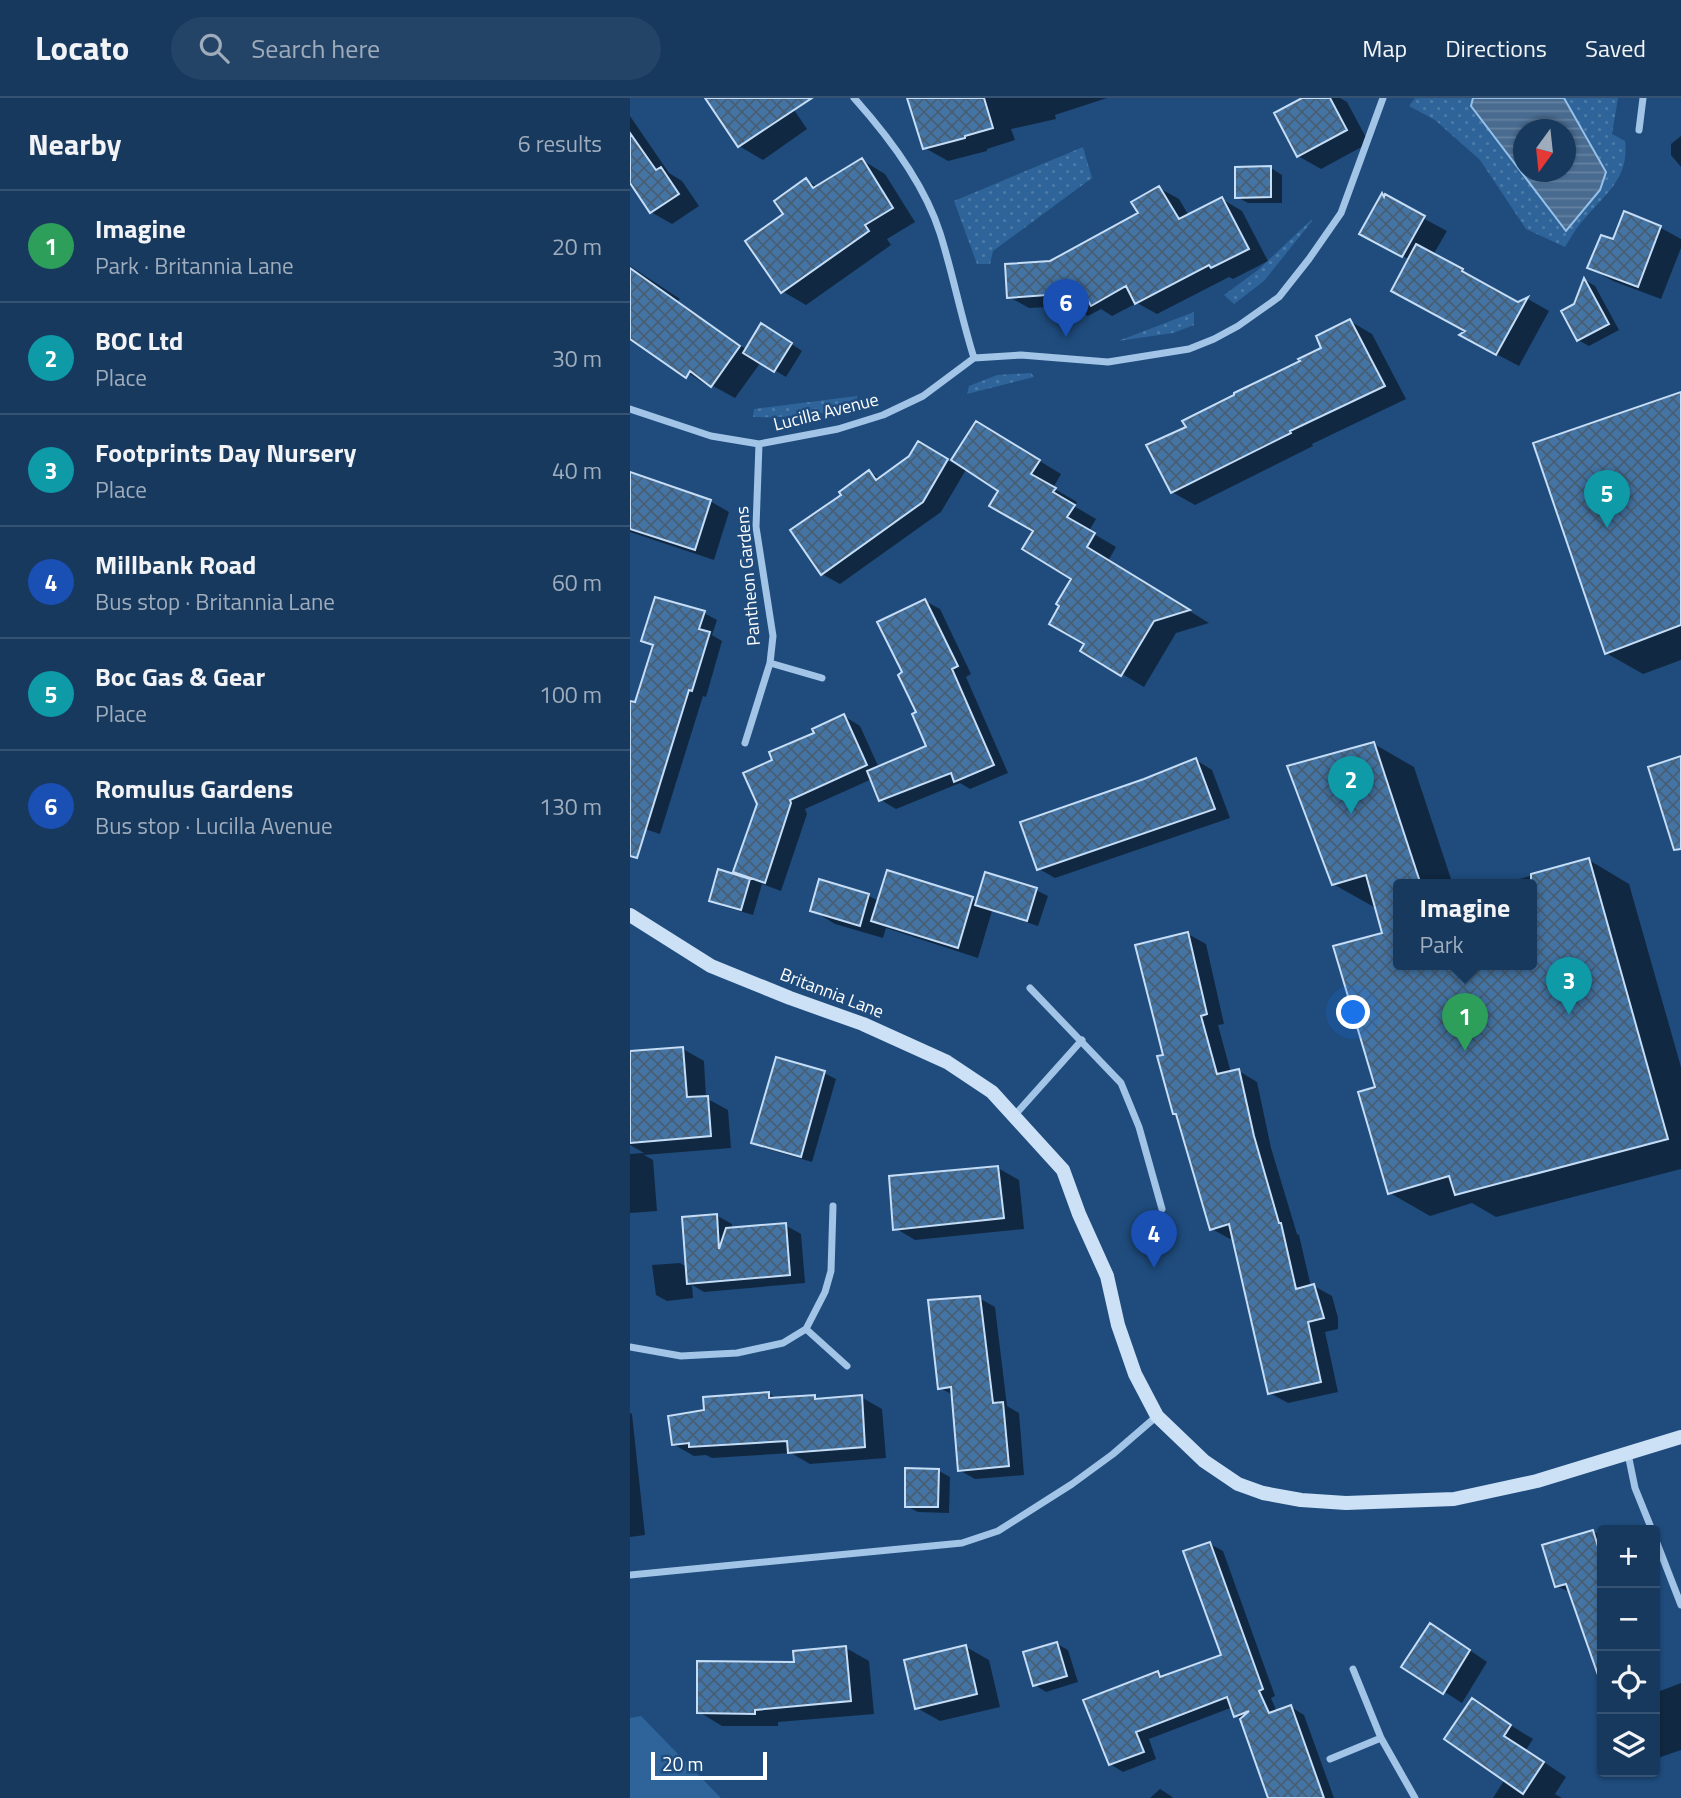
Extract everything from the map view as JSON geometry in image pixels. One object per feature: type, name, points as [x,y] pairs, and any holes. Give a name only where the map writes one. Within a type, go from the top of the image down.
[{"type":"street","points":[[855,98],[908,168],[940,231],[974,358],[1021,355],[1108,362],[1189,349],[1238,326],[1279,297],[1341,213],[1383,98]]},
{"type":"street","points":[[1639,130],[1643,98]]},
{"type":"street","name":"Lucilla Avenue","points":[[630,409],[711,436],[759,444],[838,429],[883,415],[923,396],[974,358]]},
{"type":"street","name":"Pantheon Gardens","points":[[745,743],[769,663],[773,636],[756,527],[759,444]]},
{"type":"street","name":"Pantheon Gardens","points":[[769,663],[822,678]]},
{"type":"street","name":"Britannia Lane","points":[[630,915],[711,966],[863,1024],[947,1062],[992,1092],[1063,1170],[1107,1276],[1118,1325],[1135,1374],[1157,1416],[1204,1461],[1238,1484],[1264,1493],[1301,1500],[1346,1503],[1454,1499],[1537,1481],[1681,1437]]},
{"type":"street","points":[[1030,988],[1121,1083],[1139,1127],[1161,1209]]},
{"type":"street","points":[[1014,1117],[1082,1040]]},
{"type":"street","points":[[630,1347],[681,1356],[737,1353],[783,1343],[806,1329],[822,1301],[831,1271],[833,1206]]},
{"type":"street","points":[[806,1329],[846,1366]]},
{"type":"street","points":[[630,1575],[962,1543],[998,1531],[1072,1484],[1113,1454],[1157,1416]]},
{"type":"street","points":[[1629,1454],[1635,1488],[1650,1525]]},
{"type":"street","points":[[1660,1551],[1681,1605]]},
{"type":"street","points":[[1353,1669],[1381,1738],[1415,1798]]},
{"type":"street","points":[[1330,1759],[1381,1738]]},
{"type":"shaded area","points":[[1415,98],[1618,98],[1612,134],[1625,141],[1623,166],[1613,187],[1578,227],[1565,247],[1526,229],[1480,160],[1435,120],[1409,106]]},
{"type":"shaded area","points":[[1473,98],[1564,98],[1576,119],[1513,119],[1513,161],[1471,106]]},
{"type":"shaded area","points":[[1576,119],[1606,172],[1600,190],[1566,231],[1529,182],[1576,182]]},
{"type":"shaded area","points":[[1083,147],[1092,178],[993,251],[990,264],[977,264],[954,201]]},
{"type":"shaded area","points":[[1311,220],[1264,281],[1234,304],[1224,295],[1258,270]]},
{"type":"shaded area","points":[[1194,312],[1194,325],[1173,333],[1118,341]]},
{"type":"shaded area","points":[[1031,373],[1034,377],[967,394],[969,386],[997,375]]},
{"type":"shaded area","points":[[857,396],[856,406],[843,409],[805,415],[753,417],[754,409]]},
{"type":"shaded area","points":[[641,1716],[721,1798],[630,1798],[630,1718]]},
{"type":"building","points":[[705,98],[812,98],[738,147]]},
{"type":"building","points":[[907,98],[984,98],[993,128],[923,149]]},
{"type":"building","points":[[1302,98],[1330,98],[1347,130],[1297,157],[1274,113]]},
{"type":"building","points":[[630,133],[656,170],[661,167],[679,194],[650,213],[630,183]]},
{"type":"building","points":[[862,158],[893,208],[865,225],[869,231],[781,293],[745,241],[783,214],[774,201],[806,178],[813,188]]},
{"type":"building","points":[[1271,166],[1271,197],[1235,198],[1235,167]]},
{"type":"building","points":[[1159,186],[1179,219],[1222,197],[1249,249],[1211,268],[1209,265],[1135,304],[1126,286],[1091,306],[1085,295],[1067,305],[1061,294],[1007,298],[1005,264],[1050,261],[1138,213],[1131,202]]},
{"type":"building","points":[[1382,193],[1384,197],[1385,194],[1425,216],[1402,257],[1359,234]]},
{"type":"building","points":[[1624,211],[1661,226],[1638,287],[1587,268],[1601,235],[1613,239]]},
{"type":"building","points":[[1416,244],[1518,302],[1528,297],[1496,355],[1459,335],[1465,331],[1391,291]]},
{"type":"building","points":[[630,268],[740,346],[711,387],[690,371],[686,378],[630,339]]},
{"type":"building","points":[[1584,278],[1609,324],[1577,341],[1561,311],[1574,304]]},
{"type":"building","points":[[1350,319],[1385,386],[1290,431],[1291,433],[1171,493],[1146,445],[1186,427],[1182,421],[1300,361],[1298,359],[1321,348],[1316,336]]},
{"type":"building","points":[[761,323],[792,343],[774,372],[743,353]]},
{"type":"building","points":[[1681,392],[1681,625],[1605,654],[1533,443]]},
{"type":"building","points":[[976,421],[1040,460],[1031,474],[1056,488],[1053,492],[1075,505],[1067,517],[1095,533],[1087,547],[1190,610],[1154,621],[1121,676],[1080,651],[1084,644],[1049,624],[1059,606],[1056,604],[1071,579],[1022,549],[1033,531],[989,506],[998,491],[951,460]]},
{"type":"building","points":[[918,441],[948,459],[923,502],[821,575],[790,530],[841,495],[839,492],[869,470],[876,480],[909,456]]},
{"type":"building","points":[[630,472],[711,500],[695,550],[630,529]]},
{"type":"building","points":[[655,597],[705,611],[699,629],[710,632],[692,691],[689,690],[637,858],[630,856],[630,701],[635,702],[653,645],[641,641]]},
{"type":"building","points":[[925,599],[958,666],[952,669],[994,765],[954,782],[951,773],[879,801],[867,771],[926,746],[912,714],[916,712],[898,675],[902,672],[877,622]]},
{"type":"building","points":[[844,714],[867,765],[790,800],[765,883],[733,872],[757,804],[743,773],[772,760],[769,752],[814,733],[812,729]]},
{"type":"building","points":[[1374,742],[1419,879],[1393,879],[1393,970],[1537,970],[1537,879],[1531,879],[1531,874],[1589,858],[1668,1139],[1455,1195],[1449,1176],[1388,1194],[1358,1092],[1375,1087],[1333,946],[1382,933],[1366,875],[1332,885],[1287,766]]},
{"type":"building","points":[[1681,756],[1681,849],[1674,850],[1648,767]]},
{"type":"building","points":[[1196,758],[1215,809],[1037,870],[1020,822]]},
{"type":"building","points":[[718,869],[750,879],[741,910],[709,901]]},
{"type":"building","points":[[887,870],[973,897],[958,948],[871,921]]},
{"type":"building","points":[[985,872],[1037,888],[1027,921],[975,905]]},
{"type":"building","points":[[819,879],[869,894],[860,926],[810,911]]},
{"type":"building","points":[[1188,932],[1207,1014],[1201,1016],[1217,1074],[1239,1069],[1254,1136],[1281,1223],[1296,1289],[1314,1284],[1324,1318],[1308,1322],[1321,1382],[1268,1394],[1229,1224],[1210,1230],[1176,1114],[1173,1114],[1157,1056],[1163,1055],[1135,945]]},
{"type":"building","points":[[683,1047],[687,1097],[708,1096],[711,1136],[630,1143],[630,1051]]},
{"type":"building","points":[[776,1057],[825,1071],[801,1157],[751,1143]]},
{"type":"building","points":[[998,1166],[1004,1218],[893,1230],[889,1176]]},
{"type":"building","points":[[717,1214],[719,1249],[726,1228],[786,1223],[790,1275],[687,1284],[682,1217]]},
{"type":"building","points":[[980,1296],[993,1403],[1003,1402],[1009,1466],[958,1471],[951,1387],[938,1389],[928,1300]]},
{"type":"building","points":[[769,1392],[769,1398],[815,1395],[815,1399],[862,1395],[865,1447],[788,1453],[787,1441],[689,1447],[689,1443],[672,1445],[668,1416],[704,1410],[703,1397]]},
{"type":"building","points":[[905,1468],[939,1469],[938,1507],[905,1507]]},
{"type":"building","points":[[1593,1530],[1597,1543],[1597,1672],[1566,1584],[1555,1587],[1542,1545]]},
{"type":"building","points":[[1210,1542],[1263,1689],[1259,1691],[1269,1713],[1291,1705],[1324,1798],[1268,1798],[1240,1719],[1249,1711],[1234,1717],[1227,1697],[1136,1732],[1144,1752],[1109,1765],[1083,1700],[1158,1671],[1160,1677],[1221,1655],[1183,1551]]},
{"type":"building","points":[[1430,1623],[1470,1650],[1443,1694],[1401,1667]]},
{"type":"building","points":[[1057,1642],[1067,1676],[1033,1686],[1023,1652]]},
{"type":"building","points":[[966,1645],[977,1694],[915,1709],[904,1660]]},
{"type":"building","points":[[846,1646],[851,1701],[755,1710],[755,1714],[697,1713],[697,1661],[794,1662],[793,1651]]},
{"type":"building","points":[[1472,1698],[1511,1725],[1504,1736],[1544,1762],[1523,1794],[1444,1739]]},
{"type":"place","name":"Romulus Gardens","points":[[1066,337]]},
{"type":"place","name":"Boc Gas & Gear","points":[[1607,528]]},
{"type":"place","name":"BOC Ltd","points":[[1351,814]]},
{"type":"place","name":"Footprints Day Nursery","points":[[1569,1015]]},
{"type":"place","name":"Imagine","points":[[1465,1051]]},
{"type":"place","name":"Millbank Road","points":[[1154,1268]]}]
